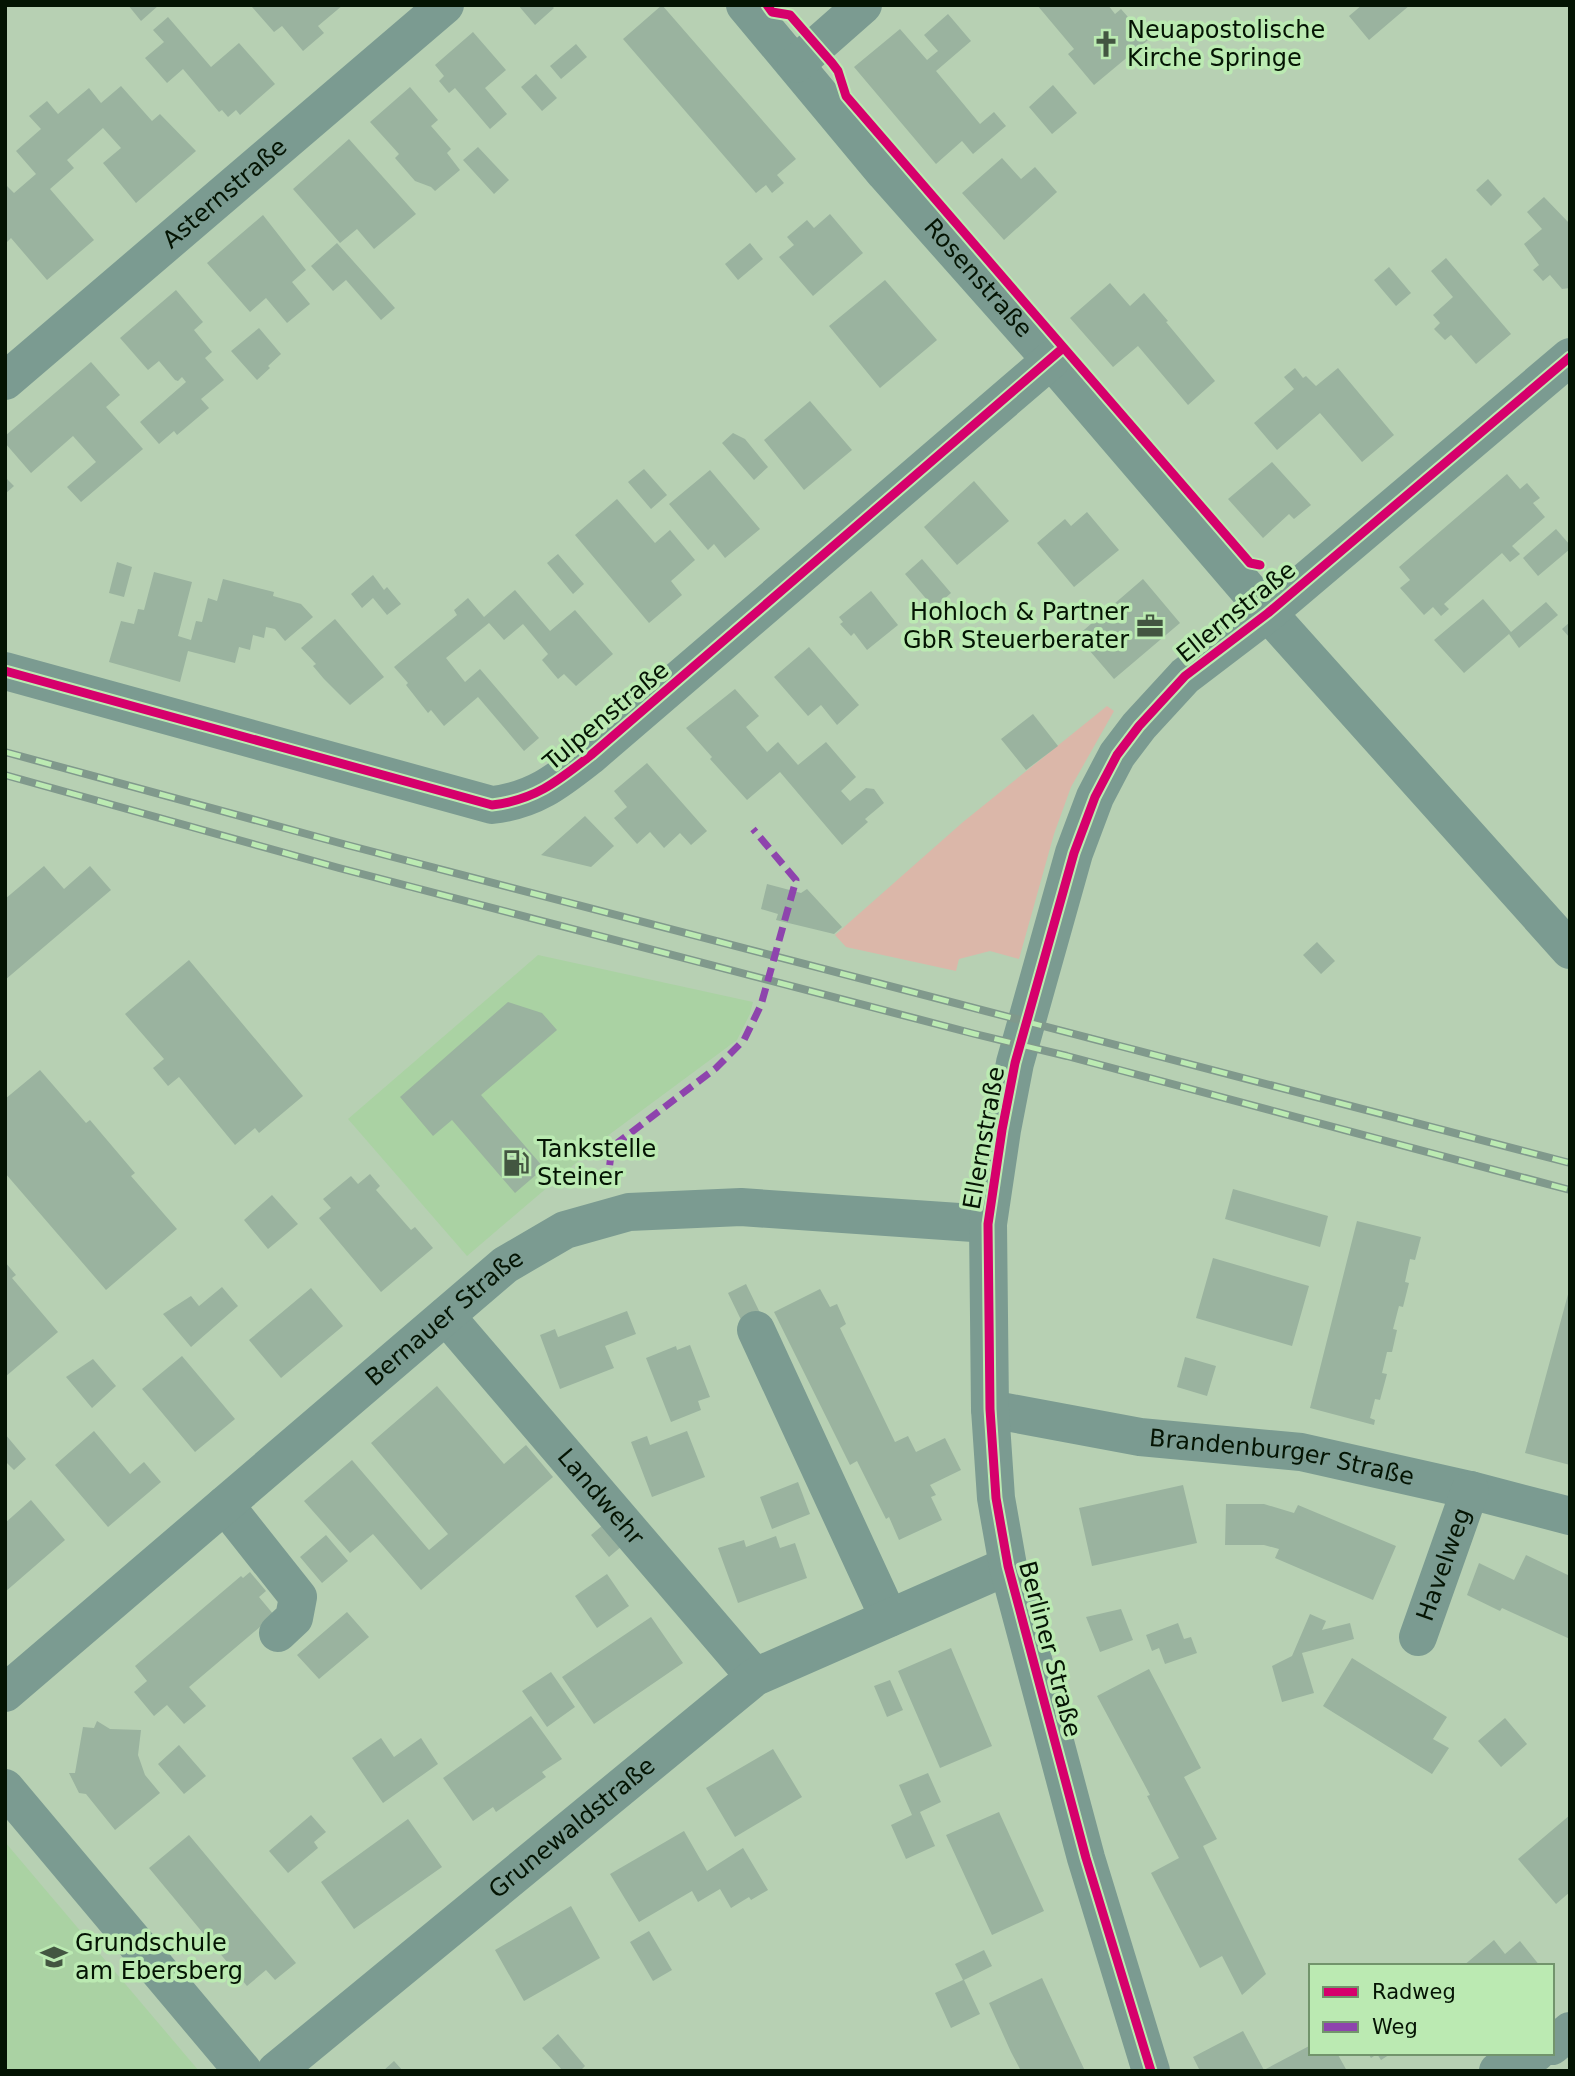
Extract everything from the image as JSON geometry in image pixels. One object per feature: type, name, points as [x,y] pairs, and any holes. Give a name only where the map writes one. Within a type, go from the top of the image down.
[{"type":"street","name":"Asternstraße","points":[[5,382],[445,5]]},
{"type":"street","name":"Rosenstraße","points":[[745,5],[885,173],[1051,360],[1268,612],[1570,950]]},
{"type":"street","points":[[796,64],[863,5]]},
{"type":"street","name":"Tulpenstraße","points":[[5,671],[492,805],[515,802],[553,786],[591,755],[1051,360]]},
{"type":"street","name":"Ellernstraße","points":[[988,1224],[1002,1130],[1016,1063],[1074,853],[1095,797],[1117,755],[1139,726],[1185,676],[1564,375]]},
{"type":"street","name":"Bernauer Straße","points":[[5,1693],[505,1265],[565,1230],[629,1212],[741,1207],[988,1224]]},
{"type":"street","name":"Berliner Straße","points":[[988,1224],[990,1409],[996,1498],[1008,1566],[1086,1858],[1151,2071]]},
{"type":"street","name":"Landwehr","points":[[446,1316],[755,1677]]},
{"type":"street","points":[[755,1330],[889,1618]]},
{"type":"street","name":"Brandenburger Straße","points":[[990,1409],[1140,1437],[1301,1452],[1470,1490],[1570,1516]]},
{"type":"street","name":"Havelweg","points":[[1418,1637],[1470,1490]]},
{"type":"street","points":[[225,1505],[298,1597],[294,1618],[278,1633]]},
{"type":"street","name":"Grunewaldstraße","points":[[276,2071],[755,1677],[1008,1566]]},
{"type":"street","points":[[5,1788],[243,2071]]},
{"type":"street","points":[[1554,2044],[1570,2031]]},
{"type":"street","points":[[1498,2071],[1532,2055]]},
{"type":"shaded area","points":[[1107,706],[1114,711],[1071,787],[1054,834],[1019,959],[990,951],[959,959],[956,971],[846,947],[835,935],[963,822]]},
{"type":"shaded area","points":[[538,955],[753,1002],[737,1040],[610,1134],[467,1256],[348,1119]]},
{"type":"shaded area","name":"Grundschule am Ebersberg","points":[[5,1842],[199,2071],[5,2071]]},
{"type":"building","points":[[128,5],[159,5],[141,21]]},
{"type":"building","points":[[343,5],[318,26],[324,33],[303,51],[282,26],[274,32],[252,7]]},
{"type":"building","points":[[518,5],[551,5],[554,8],[535,25]]},
{"type":"building","points":[[662,5],[796,159],[777,175],[784,183],[772,193],[766,185],[756,193],[623,39]]},
{"type":"building","name":"Neuapostolische Kirche Springe","points":[[1037,5],[1108,5],[1115,14],[1121,9],[1148,40],[1094,85],[1068,54],[1074,49]]},
{"type":"building","points":[[1362,5],[1410,5],[1369,40],[1349,16]]},
{"type":"building","points":[[948,14],[971,41],[936,71],[980,124],[994,112],[1006,126],[973,154],[962,141],[936,164],[854,67],[900,29],[927,60],[938,51],[924,35]]},
{"type":"building","points":[[168,17],[211,67],[239,43],[275,84],[240,115],[236,110],[228,117],[222,110],[219,112],[183,69],[167,83],[145,58],[164,42],[153,30]]},
{"type":"building","points":[[473,32],[506,70],[485,88],[507,114],[490,129],[455,88],[449,93],[439,81],[444,76],[435,65]]},
{"type":"building","points":[[576,44],[587,57],[561,79],[550,66]]},
{"type":"building","points":[[536,74],[557,98],[542,111],[521,87]]},
{"type":"building","points":[[1053,85],[1077,113],[1052,134],[1029,107]]},
{"type":"building","points":[[121,86],[152,121],[160,114],[196,151],[136,203],[103,163],[121,148],[103,128],[67,160],[74,168],[50,189],[94,240],[47,280],[11,238],[5,244],[5,184],[14,193],[36,174],[16,151],[41,129],[29,116],[47,101],[58,114],[89,88],[101,103]]},
{"type":"building","points":[[410,87],[438,120],[431,126],[451,149],[447,153],[460,170],[435,191],[415,181],[395,158],[399,154],[370,122]]},
{"type":"building","points":[[349,139],[416,214],[374,249],[357,229],[340,243],[293,189]]},
{"type":"building","points":[[478,147],[509,180],[494,194],[463,160]]},
{"type":"building","points":[[1002,158],[1021,179],[1035,167],[1057,192],[1004,240],[962,193]]},
{"type":"building","points":[[1488,179],[1502,195],[1491,206],[1476,190]]},
{"type":"building","points":[[1544,197],[1570,224],[1570,288],[1562,289],[1550,275],[1543,281],[1533,270],[1539,265],[1524,244],[1542,229],[1527,212]]},
{"type":"building","points":[[830,214],[863,253],[813,296],[779,257],[794,245],[787,237],[807,220],[814,228]]},
{"type":"building","points":[[263,215],[306,270],[292,282],[310,304],[287,323],[266,298],[250,312],[207,263]]},
{"type":"building","points":[[337,243],[395,308],[381,320],[346,280],[333,291],[311,266]]},
{"type":"building","points":[[750,243],[763,259],[738,280],[725,264]]},
{"type":"building","points":[[1446,258],[1511,334],[1476,364],[1451,335],[1445,340],[1434,329],[1440,323],[1433,315],[1453,297],[1431,271]]},
{"type":"building","points":[[1389,267],[1411,293],[1396,306],[1374,280]]},
{"type":"building","points":[[885,280],[937,340],[880,388],[829,326]]},
{"type":"building","points":[[1110,283],[1130,306],[1144,293],[1215,381],[1188,405],[1138,346],[1113,367],[1070,318]]},
{"type":"building","points":[[176,290],[203,322],[194,330],[212,352],[205,358],[224,380],[201,399],[209,408],[177,435],[174,431],[159,444],[140,422],[186,382],[182,377],[178,381],[175,380],[159,361],[148,370],[120,338]]},
{"type":"building","points":[[259,328],[281,354],[257,380],[231,351]]},
{"type":"building","points":[[91,362],[120,395],[106,407],[143,449],[81,502],[67,487],[96,462],[73,436],[31,473],[5,443],[5,436]]},
{"type":"building","points":[[1295,368],[1303,378],[1306,376],[1316,386],[1338,368],[1394,435],[1362,462],[1320,413],[1277,450],[1254,423],[1294,389],[1284,377]]},
{"type":"building","points":[[810,401],[852,450],[804,490],[764,440]]},
{"type":"building","points":[[733,433],[745,439],[768,467],[754,480],[722,443]]},
{"type":"building","points":[[1272,462],[1311,505],[1294,519],[1289,514],[1263,538],[1228,499]]},
{"type":"building","points":[[644,469],[667,495],[651,509],[628,482]]},
{"type":"building","points":[[710,470],[760,529],[725,558],[714,544],[708,550],[669,504]]},
{"type":"building","points":[[1507,474],[1520,489],[1527,483],[1540,498],[1533,503],[1545,517],[1512,546],[1520,554],[1510,562],[1502,553],[1444,604],[1449,609],[1441,616],[1433,607],[1424,615],[1400,588],[1410,580],[1399,567]]},
{"type":"building","points":[[5,477],[14,486],[5,494]]},
{"type":"building","points":[[974,481],[1009,521],[957,565],[924,527]]},
{"type":"building","points":[[617,499],[655,543],[670,530],[695,560],[671,581],[682,595],[649,623],[575,535]]},
{"type":"building","points":[[1087,512],[1119,550],[1074,587],[1037,543],[1065,519],[1071,526]]},
{"type":"building","points":[[1556,529],[1570,545],[1570,549],[1538,576],[1523,558]]},
{"type":"building","points":[[558,554],[584,584],[573,594],[547,563]]},
{"type":"building","points":[[922,559],[951,593],[934,608],[905,574]]},
{"type":"building","points":[[117,562],[132,567],[124,597],[109,593]]},
{"type":"building","points":[[154,572],[192,582],[178,636],[191,640],[196,621],[202,622],[208,598],[217,601],[223,579],[274,592],[273,596],[301,604],[313,617],[285,641],[275,629],[266,627],[264,638],[253,635],[250,650],[239,647],[235,663],[188,651],[180,682],[109,662],[121,621],[134,624],[138,609],[144,610]]},
{"type":"building","points":[[373,575],[384,590],[387,587],[401,604],[387,615],[373,598],[362,608],[351,594]]},
{"type":"building","points":[[1143,579],[1180,623],[1114,679],[1077,636]]},
{"type":"building","points":[[515,590],[550,631],[575,610],[613,654],[576,686],[564,674],[558,679],[542,660],[548,654],[523,624],[504,640],[489,623],[446,658],[465,682],[480,669],[539,738],[524,751],[478,697],[444,726],[431,710],[428,713],[394,667],[457,615],[454,610],[468,598],[484,617]]},
{"type":"building","points":[[871,591],[898,625],[867,650],[854,633],[851,636],[840,624],[843,622],[839,617]]},
{"type":"building","points":[[1483,599],[1511,632],[1546,602],[1558,615],[1519,648],[1509,634],[1464,673],[1434,640]]},
{"type":"building","points":[[335,619],[384,677],[350,705],[324,679],[313,666],[316,664],[301,648]]},
{"type":"building","points":[[1570,622],[1570,638],[1562,629]]},
{"type":"building","points":[[809,647],[859,705],[837,725],[821,705],[808,716],[774,677]]},
{"type":"building","points":[[735,689],[759,716],[746,727],[767,752],[778,742],[798,765],[826,742],[856,777],[841,791],[850,801],[866,788],[874,789],[884,803],[865,819],[868,822],[842,845],[780,772],[747,800],[686,728]]},
{"type":"building","points":[[1033,714],[1058,746],[1026,770],[1001,739]]},
{"type":"building","points":[[647,763],[707,831],[691,845],[680,833],[664,848],[650,832],[637,844],[614,818],[627,807],[614,791]]},
{"type":"building","points":[[585,816],[614,846],[591,867],[541,855]]},
{"type":"building","points":[[44,866],[64,889],[90,866],[111,890],[5,980],[5,899]]},
{"type":"building","points":[[767,884],[801,893],[807,889],[842,927],[834,934],[776,920],[778,914],[761,909]]},
{"type":"building","points":[[1317,942],[1335,961],[1321,974],[1303,955]]},
{"type":"building","points":[[189,960],[303,1096],[259,1133],[255,1128],[235,1145],[179,1077],[168,1086],[153,1068],[164,1059],[125,1014]]},
{"type":"building","points":[[508,1002],[542,1013],[557,1030],[481,1095],[544,1168],[515,1193],[452,1120],[433,1136],[400,1097]]},
{"type":"building","points":[[40,1070],[86,1123],[90,1120],[135,1173],[131,1176],[177,1229],[106,1290],[5,1173],[5,1099]]},
{"type":"building","points":[[370,1174],[380,1186],[376,1190],[411,1230],[415,1227],[433,1248],[381,1292],[319,1218],[331,1208],[323,1199],[351,1176],[358,1184]]},
{"type":"building","points":[[1233,1189],[1328,1216],[1320,1247],[1225,1219]]},
{"type":"building","points":[[272,1195],[298,1224],[268,1249],[244,1220]]},
{"type":"building","points":[[1357,1221],[1421,1237],[1415,1260],[1410,1259],[1405,1282],[1409,1283],[1403,1307],[1399,1306],[1393,1329],[1397,1330],[1392,1352],[1387,1352],[1382,1373],[1387,1374],[1380,1400],[1375,1399],[1370,1418],[1375,1420],[1374,1425],[1310,1408]]},
{"type":"building","points":[[1213,1258],[1309,1286],[1292,1346],[1196,1318]]},
{"type":"building","points":[[5,1262],[16,1275],[12,1278],[58,1332],[5,1377]]},
{"type":"building","points":[[746,1284],[763,1319],[745,1328],[728,1293]]},
{"type":"building","points":[[222,1287],[238,1306],[191,1347],[163,1314],[191,1296],[199,1306]]},
{"type":"building","points":[[1570,1287],[1570,1465],[1525,1453]]},
{"type":"building","points":[[311,1288],[343,1326],[281,1378],[249,1340]]},
{"type":"building","points":[[820,1289],[830,1307],[837,1304],[846,1324],[840,1328],[895,1442],[908,1436],[916,1452],[945,1438],[961,1470],[930,1485],[936,1495],[931,1497],[942,1520],[899,1540],[857,1461],[850,1465],[774,1312]]},
{"type":"building","points":[[627,1311],[636,1334],[605,1346],[614,1368],[560,1389],[540,1335],[555,1329],[558,1337]]},
{"type":"building","points":[[690,1345],[710,1397],[698,1401],[701,1410],[671,1422],[646,1358],[676,1346],[677,1350]]},
{"type":"building","points":[[182,1356],[235,1419],[195,1452],[142,1389]]},
{"type":"building","points":[[1185,1357],[1216,1366],[1207,1396],[1177,1387]]},
{"type":"building","points":[[93,1359],[116,1386],[92,1408],[66,1377]]},
{"type":"building","points":[[437,1386],[504,1464],[526,1445],[553,1477],[421,1590],[373,1534],[350,1553],[304,1501],[352,1460],[429,1550],[448,1534],[371,1443]]},
{"type":"building","points":[[94,1431],[130,1474],[144,1462],[161,1482],[108,1527],[55,1465]]},
{"type":"building","points":[[687,1431],[705,1477],[652,1497],[631,1442],[647,1436],[650,1445]]},
{"type":"building","points":[[5,1434],[26,1459],[14,1470],[5,1461]]},
{"type":"building","points":[[798,1482],[810,1514],[772,1529],[760,1497]]},
{"type":"building","points":[[1183,1485],[1197,1543],[1092,1566],[1079,1508]]},
{"type":"building","points":[[31,1500],[65,1540],[5,1592],[5,1523]]},
{"type":"building","points":[[1226,1504],[1264,1504],[1294,1513],[1298,1505],[1396,1546],[1373,1600],[1275,1558],[1279,1549],[1264,1545],[1225,1545]]},
{"type":"building","points":[[603,1525],[622,1546],[609,1557],[591,1535]]},
{"type":"building","points":[[326,1535],[348,1561],[322,1583],[300,1557]]},
{"type":"building","points":[[776,1536],[780,1548],[795,1543],[807,1578],[738,1603],[718,1548],[744,1540],[746,1547]]},
{"type":"building","points":[[1526,1555],[1570,1576],[1570,1639],[1467,1595],[1479,1563],[1514,1580]]},
{"type":"building","points":[[250,1572],[266,1591],[259,1597],[274,1615],[189,1687],[206,1706],[184,1724],[167,1705],[154,1716],[134,1692],[147,1681],[135,1666],[241,1576],[243,1578]]},
{"type":"building","points":[[607,1574],[629,1606],[597,1628],[575,1596]]},
{"type":"building","points":[[1121,1609],[1133,1640],[1100,1652],[1086,1617]]},
{"type":"building","points":[[347,1612],[369,1637],[319,1679],[297,1655]]},
{"type":"building","points":[[1310,1614],[1326,1621],[1322,1630],[1350,1623],[1354,1639],[1302,1653],[1314,1693],[1282,1702],[1272,1666],[1292,1656]]},
{"type":"building","points":[[651,1617],[683,1663],[594,1724],[562,1677]]},
{"type":"building","points":[[1178,1623],[1184,1639],[1191,1637],[1197,1653],[1165,1664],[1159,1648],[1152,1651],[1146,1635]]},
{"type":"building","points":[[951,1648],[992,1746],[940,1768],[898,1671]]},
{"type":"building","points":[[1352,1658],[1447,1717],[1433,1739],[1449,1748],[1432,1774],[1323,1706]]},
{"type":"building","points":[[1149,1669],[1201,1768],[1184,1777],[1217,1839],[1203,1846],[1266,1974],[1242,1995],[1222,1956],[1200,1968],[1151,1873],[1179,1858],[1147,1796],[1150,1795],[1097,1696]]},
{"type":"building","points":[[551,1672],[575,1707],[547,1727],[522,1691]]},
{"type":"building","points":[[890,1680],[903,1710],[887,1717],[874,1686]]},
{"type":"building","points":[[531,1716],[562,1759],[542,1772],[546,1777],[496,1812],[493,1807],[473,1821],[443,1778]]},
{"type":"building","points":[[1505,1718],[1527,1744],[1501,1767],[1478,1741]]},
{"type":"building","points":[[97,1721],[110,1729],[141,1730],[138,1755],[145,1775],[160,1793],[115,1830],[86,1794],[79,1793],[69,1773],[75,1773],[83,1727],[94,1728]]},
{"type":"building","points":[[381,1738],[394,1757],[421,1738],[438,1764],[383,1803],[352,1758]]},
{"type":"building","points":[[179,1745],[206,1776],[184,1794],[158,1764]]},
{"type":"building","points":[[773,1749],[802,1797],[735,1837],[706,1788]]},
{"type":"building","points":[[928,1773],[941,1802],[920,1812],[935,1846],[906,1859],[891,1825],[912,1815],[899,1785]]},
{"type":"building","points":[[999,1812],[1044,1911],[992,1935],[946,1835]]},
{"type":"building","points":[[311,1815],[326,1832],[314,1842],[318,1848],[288,1873],[269,1851]]},
{"type":"building","points":[[1570,1815],[1570,1892],[1556,1904],[1518,1859]]},
{"type":"building","points":[[408,1819],[442,1867],[354,1929],[321,1882]]},
{"type":"building","points":[[684,1831],[707,1871],[743,1848],[768,1890],[731,1908],[720,1889],[698,1902],[692,1891],[639,1922],[610,1874]]},
{"type":"building","points":[[189,1835],[296,1963],[275,1980],[266,1970],[247,1986],[149,1868]]},
{"type":"building","points":[[571,1906],[600,1958],[524,2001],[495,1950]]},
{"type":"building","points":[[649,1931],[672,1970],[653,1981],[630,1942]]},
{"type":"building","points":[[1494,1940],[1505,1954],[1520,1941],[1538,1964],[1465,1964]]},
{"type":"building","points":[[984,1950],[992,1966],[964,1980],[980,2014],[951,2028],[935,1993],[963,1980],[955,1964]]},
{"type":"building","points":[[1042,1978],[1085,2071],[1021,2071],[1011,2052],[989,2003]]},
{"type":"building","points":[[1243,2031],[1264,2070],[1309,2046],[1309,2055],[1338,2055],[1347,2071],[1200,2071],[1193,2057]]},
{"type":"building","points":[[558,2034],[585,2066],[580,2071],[563,2071],[542,2048]]},
{"type":"building","points":[[394,2061],[403,2071],[383,2071]]},
{"type":"railway","points":[[5,752],[347,845],[1570,1163]]},
{"type":"railway","points":[[5,775],[339,868],[1067,1056],[1570,1190]]},
{"type":"marked path","points":[[607,1186],[612,1147],[716,1068],[744,1040],[761,1005],[796,880],[753,829]]},
{"type":"cycle path","points":[[767,5],[772,12],[790,15],[838,71],[846,96],[1250,563],[1260,565]]},
{"type":"cycle path","points":[[5,671],[492,805],[521,799],[557,781],[591,755],[1063,348]]},
{"type":"cycle path","points":[[1151,2071],[1086,1858],[1008,1566],[996,1498],[990,1409],[988,1224],[1015,1063],[1074,853],[1095,797],[1117,755],[1139,726],[1185,676],[1268,613],[1570,357]]},
{"type":"place","name":"Neuapostolische Kirche Springe","points":[[1106,44]]},
{"type":"place","name":"Hohloch & Partner GbR Steuerberater","points":[[1150,626]]},
{"type":"place","name":"Tankstelle Steiner","points":[[516,1163]]},
{"type":"place","name":"Grundschule am Ebersberg","points":[[54,1957]]}]
